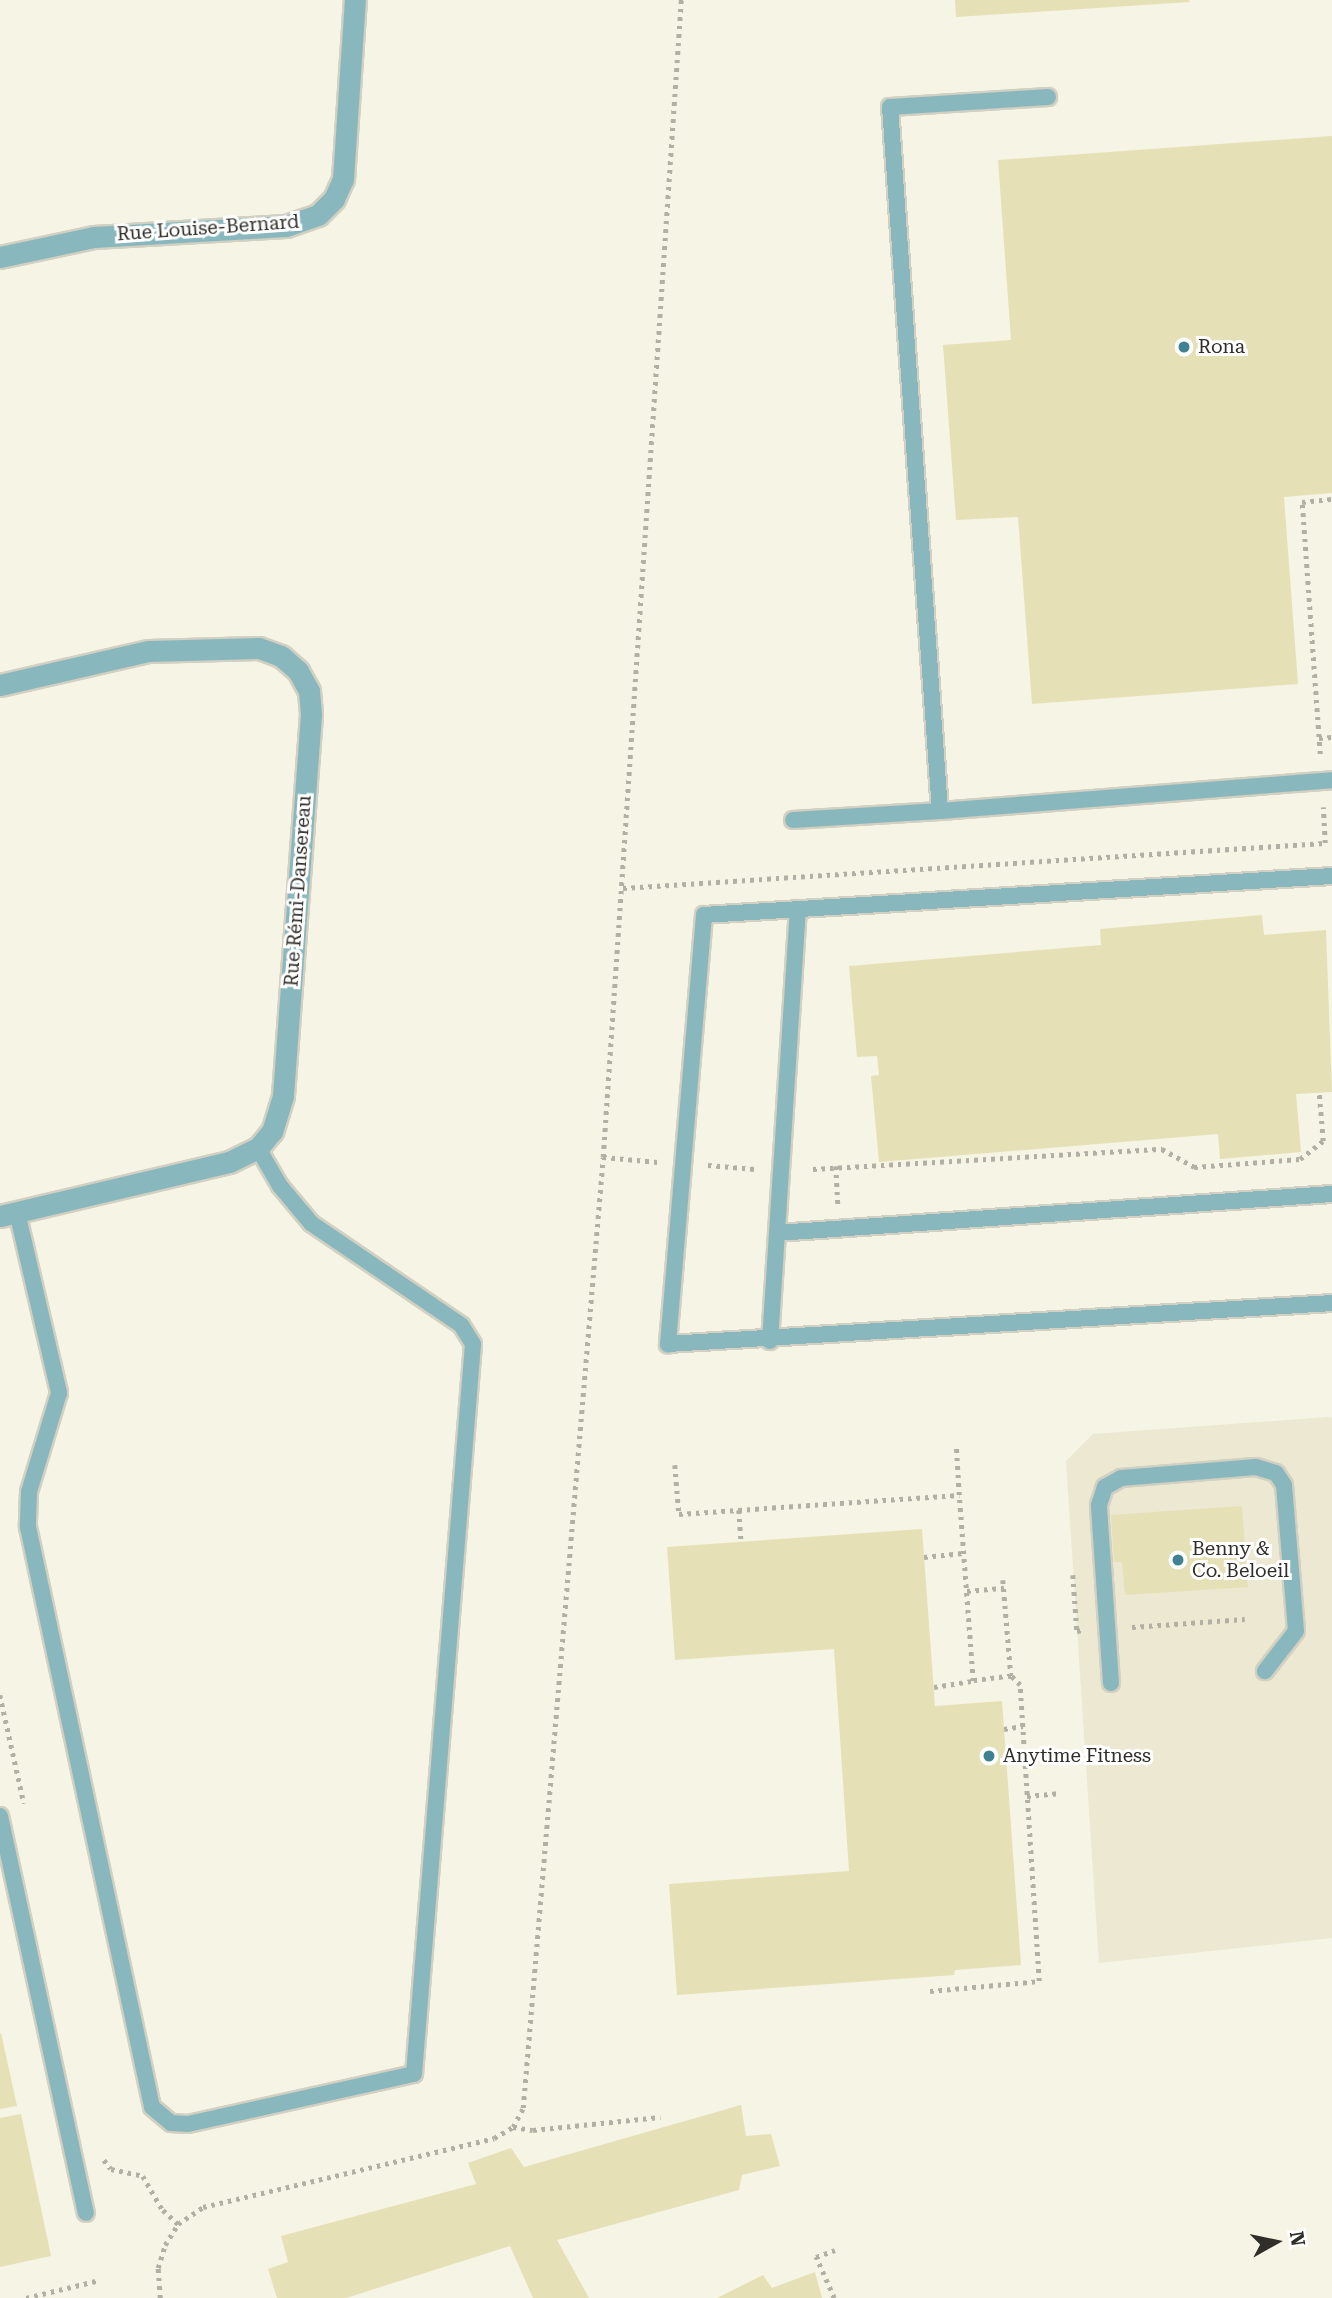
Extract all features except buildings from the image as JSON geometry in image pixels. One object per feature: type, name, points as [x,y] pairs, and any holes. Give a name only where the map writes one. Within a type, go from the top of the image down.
[{"type":"street","name":"Rue Louise-Bernard","points":[[0,257],[94,237],[286,226],[318,215],[334,199],[343,179],[355,0]]},
{"type":"street","name":"Rue Rémi-Dansereau","points":[[0,685],[148,650],[248,647],[281,656],[304,681],[312,714],[283,1096],[278,1121],[258,1148],[229,1163],[9,1214]]},
{"type":"lane","points":[[940,811],[890,107],[1048,97]]},
{"type":"lane","points":[[793,820],[1332,780]]},
{"type":"lane","points":[[1332,876],[704,915],[668,1344],[770,1341],[1332,1303]]},
{"type":"lane","points":[[770,1341],[798,909]]},
{"type":"lane","points":[[9,1214],[58,1393],[27,1504],[28,1527],[152,2107],[171,2123],[188,2124],[414,2074],[473,1344],[461,1325],[311,1223],[280,1186],[258,1148]]},
{"type":"lane","points":[[778,1233],[841,1232],[1332,1194]]},
{"type":"lane","points":[[1111,1683],[1098,1504],[1105,1487],[1121,1478],[1256,1467],[1276,1473],[1284,1485],[1296,1631],[1265,1671]]},
{"type":"lane","points":[[0,1816],[86,2213]]},
{"type":"path","points":[[513,2127],[523,2108],[527,2079],[603,1157],[681,0]]},
{"type":"path","points":[[1320,759],[1302,502],[1332,499]]},
{"type":"path","points":[[1319,738],[1332,737]]},
{"type":"path","points":[[623,887],[1325,843],[1323,803]]},
{"type":"path","points":[[1319,1093],[1323,1141]]},
{"type":"path","points":[[813,1169],[1161,1149],[1194,1167],[1300,1159],[1323,1141],[1332,1142]]},
{"type":"path","points":[[603,1157],[662,1162]]},
{"type":"path","points":[[702,1164],[763,1169]]},
{"type":"path","points":[[836,1166],[838,1206]]},
{"type":"path","points":[[956,1445],[973,1681]]},
{"type":"path","points":[[674,1465],[679,1514],[959,1495]]},
{"type":"path","points":[[740,1510],[741,1542]]},
{"type":"path","points":[[924,1557],[964,1553]]},
{"type":"path","points":[[930,1991],[1039,1981],[1020,1685],[1011,1676],[1003,1580]]},
{"type":"path","points":[[967,1591],[1004,1588]]},
{"type":"path","points":[[1121,1628],[1245,1619]]},
{"type":"path","points":[[934,1687],[1011,1676]]},
{"type":"path","points":[[0,1695],[27,1817]]},
{"type":"path","points":[[1004,1729],[1023,1726]]},
{"type":"path","points":[[1027,1796],[1061,1793]]},
{"type":"path","points":[[160,2298],[160,2256],[178,2224],[217,2201],[473,2143],[513,2127],[533,2130],[660,2117]]},
{"type":"path","points":[[102,2157],[111,2169],[142,2176],[163,2210],[178,2224]]},
{"type":"path","points":[[834,2298],[816,2257],[835,2250]]},
{"type":"path","points":[[26,2298],[100,2280]]},
{"type":"shaded area","points":[[1332,1418],[1332,1938],[1099,1963],[1066,1461],[1093,1434]]},
{"type":"place","name":"Rona","points":[[1184,347]]},
{"type":"place","name":"Benny & Co. Beloeil","points":[[1178,1560]]},
{"type":"place","name":"Anytime Fitness","points":[[989,1756]]}]
